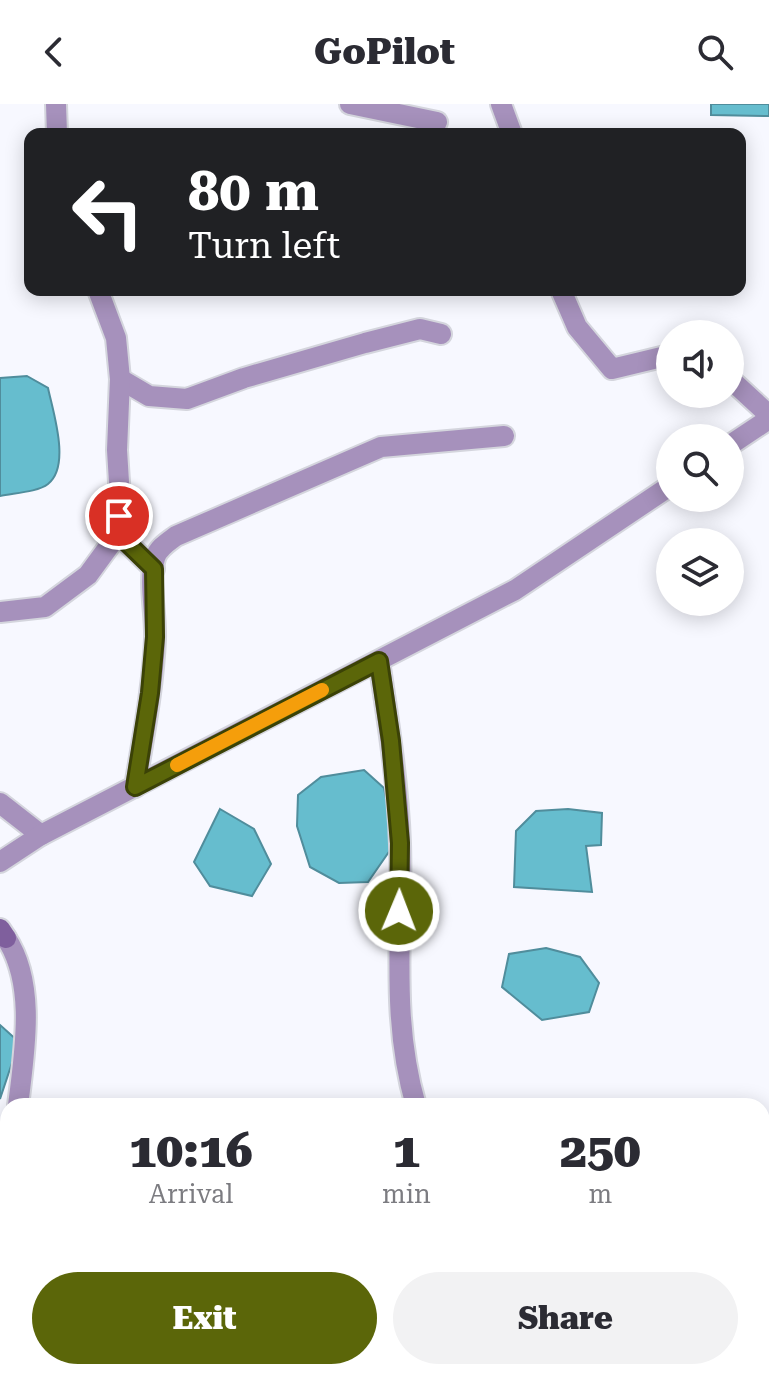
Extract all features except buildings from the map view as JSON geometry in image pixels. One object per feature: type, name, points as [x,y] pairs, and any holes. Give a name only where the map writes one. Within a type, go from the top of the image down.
[{"type":"street","points":[[56,104],[57,128]]},
{"type":"street","points":[[350,104],[437,122]]},
{"type":"street","points":[[501,104],[510,128]]},
{"type":"street","points":[[0,612],[45,607],[88,575],[118,534],[120,379],[116,338],[100,296]]},
{"type":"street","points":[[564,296],[577,327],[612,369],[656,358]]},
{"type":"street","points":[[120,379],[149,396],[187,399],[244,378],[420,329],[441,334]]},
{"type":"street","points":[[744,393],[769,417],[744,435]]},
{"type":"street","points":[[135,787],[150,693],[155,637],[156,556],[176,536],[381,447],[504,436]]},
{"type":"street","points":[[0,862],[41,835],[515,590],[656,495]]},
{"type":"street","points":[[118,534],[154,569]]},
{"type":"street","points":[[379,661],[391,741],[400,843],[397,988],[406,1071],[414,1098]]},
{"type":"street","points":[[0,803],[41,835]]},
{"type":"street","points":[[3,934],[13,949],[23,986],[27,1024],[19,1098]]},
{"type":"water","points":[[711,104],[769,104],[769,116],[711,115]]},
{"type":"water","points":[[27,376],[48,388],[58,438],[58,465],[55,476],[44,487],[0,496],[0,378]]},
{"type":"water","points":[[364,770],[384,788],[395,843],[368,882],[339,883],[310,867],[297,826],[298,795],[321,777]]},
{"type":"water","points":[[220,809],[254,829],[271,864],[252,896],[210,886],[194,862]]},
{"type":"water","points":[[568,809],[602,813],[601,845],[586,846],[592,892],[514,887],[516,831],[536,811]]},
{"type":"water","points":[[546,948],[580,957],[599,983],[589,1012],[542,1020],[502,987],[509,954]]},
{"type":"water","points":[[0,1025],[19,1042],[0,1098]]},
{"type":"slow traffic","points":[[177,765],[322,690]]},
{"type":"route","points":[[119,516],[118,534],[154,569],[155,637],[150,693],[135,787],[379,661],[391,741],[400,843],[399,911]]}]
